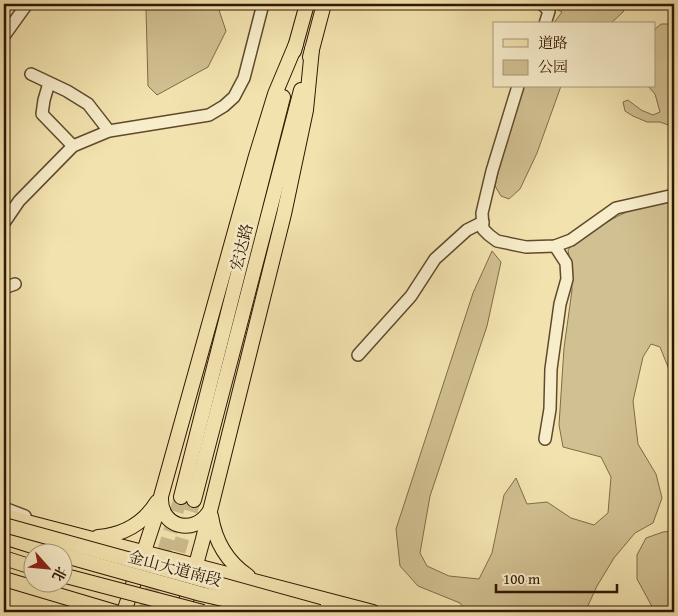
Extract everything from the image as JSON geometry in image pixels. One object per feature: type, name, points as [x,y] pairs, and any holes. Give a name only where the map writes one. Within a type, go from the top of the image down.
[{"type":"main road","name":"宏达路","points":[[307,4],[187,498],[324,4]]},
{"type":"main road","points":[[124,612],[161,494],[258,147],[275,94],[296,44]]},
{"type":"main road","points":[[183,612],[284,214],[306,110],[312,49]]},
{"type":"main road","points":[[161,494],[160,501],[163,512],[170,521],[180,526],[196,525],[204,519],[210,509]]},
{"type":"main road","points":[[87,537],[112,535],[128,529],[148,514],[161,494]]},
{"type":"main road","points":[[210,509],[215,536],[224,553],[242,572],[265,584]]},
{"type":"main road","points":[[4,516],[373,612]]},
{"type":"main road","points":[[4,525],[319,612]]},
{"type":"main road","points":[[4,537],[26,544]]},
{"type":"main road","points":[[4,558],[22,564]]},
{"type":"main road","name":"金山大道南段","points":[[72,558],[200,594],[280,612]]},
{"type":"main road","points":[[72,578],[203,612]]},
{"type":"main road","points":[[4,579],[115,612]]},
{"type":"main road","points":[[62,597],[79,612]]},
{"type":"street","points":[[4,36],[27,4]]},
{"type":"street","points":[[4,223],[19,202],[74,146],[109,131],[209,115],[224,106],[234,97],[244,78],[263,4]]},
{"type":"street","points":[[542,4],[549,11],[546,22]]},
{"type":"street","points":[[32,74],[67,91],[88,104],[109,131]]},
{"type":"street","points":[[49,83],[42,114],[74,146]]},
{"type":"street","points":[[517,88],[492,171],[482,213],[483,228],[497,241],[526,247],[555,246],[571,240],[616,208],[674,195]]},
{"type":"street","points":[[358,355],[411,296],[435,259],[467,230],[483,222]]},
{"type":"street","points":[[545,439],[550,408],[551,369],[560,304],[567,279],[566,263],[555,246]]},
{"type":"street","points":[[4,508],[62,530]]},
{"type":"green space","points":[[148,4],[217,4],[226,31],[208,67],[157,95],[148,86],[146,9]]},
{"type":"green space","points":[[546,4],[627,4],[623,12],[612,22],[554,22],[562,12]]},
{"type":"green space","points":[[661,24],[674,24],[674,127],[660,122],[647,122],[633,116],[625,111],[623,102],[628,100],[641,110],[653,115],[660,112],[655,94],[650,88],[656,88],[656,28]]},
{"type":"green space","points":[[521,88],[560,88],[537,153],[520,189],[509,199],[501,196],[495,186],[513,108]]},
{"type":"green space","points":[[674,201],[674,376],[670,372],[660,347],[651,344],[643,357],[633,401],[638,444],[656,474],[662,498],[653,523],[635,533],[614,558],[597,586],[585,612],[467,612],[460,603],[418,586],[400,566],[396,529],[473,293],[492,251],[501,262],[487,326],[430,496],[420,553],[427,566],[449,576],[479,579],[492,553],[504,495],[516,478],[527,504],[547,502],[571,518],[594,525],[608,513],[611,477],[601,457],[563,447],[559,425],[564,348],[572,290],[568,250],[574,244],[617,216],[648,205]]},
{"type":"green space","points":[[674,531],[674,612],[655,612],[637,579],[637,555],[646,538],[663,532]]},
{"type":"tunnel","points":[[145,612],[181,497]]},
{"type":"tunnel","points":[[160,612],[194,500]]}]
